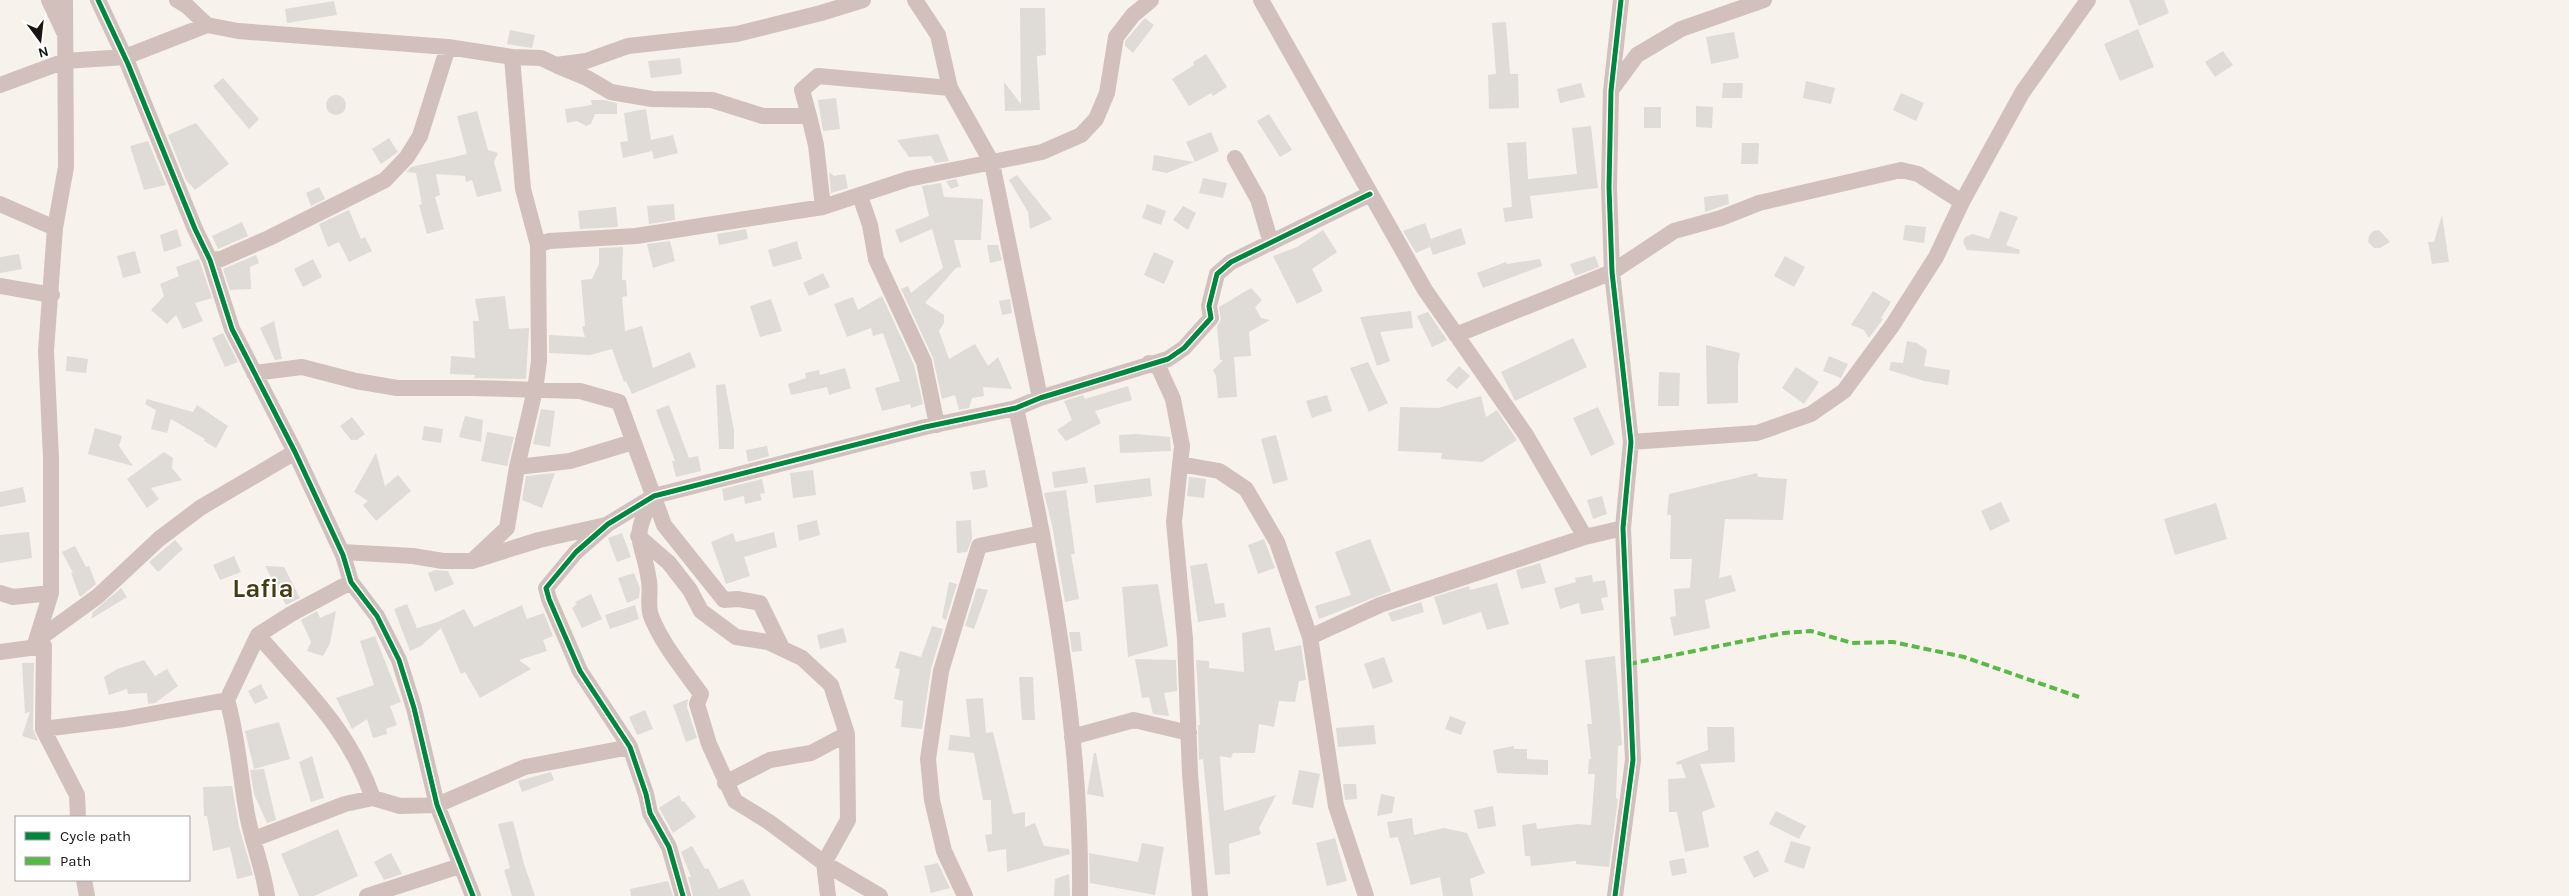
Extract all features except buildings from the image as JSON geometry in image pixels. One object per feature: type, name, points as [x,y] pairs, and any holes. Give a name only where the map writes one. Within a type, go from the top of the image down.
[{"type":"street","points":[[49,0],[66,36]]},
{"type":"street","points":[[65,0],[66,167],[55,228],[52,295],[46,351],[51,458],[50,593],[40,643],[43,729],[77,795],[78,816]]},
{"type":"street","points":[[98,0],[125,57],[191,220],[210,260],[232,329],[295,452],[342,552],[351,582],[377,616],[399,660],[414,708],[438,806],[473,896]]},
{"type":"street","points":[[177,0],[187,6],[207,25]]},
{"type":"street","points":[[556,66],[586,61],[628,46],[737,34],[822,13],[863,0]]},
{"type":"street","points":[[916,0],[938,35],[950,88],[992,163],[1040,398]]},
{"type":"street","points":[[538,245],[549,241],[636,236],[823,207],[908,179],[1042,152],[1081,135],[1096,119],[1106,93],[1116,38],[1133,15],[1151,0]]},
{"type":"street","points":[[1260,0],[1425,290],[1526,435],[1585,537]]},
{"type":"street","points":[[1615,896],[1633,760],[1624,528],[1631,442],[1612,272],[1608,187],[1610,91],[1621,0]]},
{"type":"street","points":[[1610,91],[1637,55],[1681,29],[1764,0]]},
{"type":"street","points":[[1631,442],[1757,433],[1811,414],[1844,391],[1897,318],[1936,257],[1962,202],[2022,93],[2088,0]]},
{"type":"street","points":[[0,85],[65,61],[125,57],[207,25],[238,31],[448,47],[512,57],[541,58],[587,78],[611,92],[652,99],[712,100],[763,116],[809,116]]},
{"type":"street","points":[[210,260],[222,259],[385,180],[407,158],[420,136],[448,47]]},
{"type":"street","points":[[472,560],[506,528],[517,467],[535,390],[538,360],[538,245],[523,189],[512,57]]},
{"type":"street","points":[[823,207],[816,144],[802,90],[818,76],[950,88]]},
{"type":"street","points":[[1235,158],[1258,199],[1271,243]]},
{"type":"street","points":[[1456,335],[1612,272],[1674,231],[1720,218],[1759,203],[1901,170],[1918,174],[1962,202]]},
{"type":"street","points":[[683,896],[669,847],[650,813],[646,794],[630,747],[580,671],[566,644],[546,588],[576,552],[608,524],[654,496],[937,425],[1016,408],[1040,398],[1149,363],[1168,359],[1184,348],[1211,318],[1209,306],[1217,274],[1231,262],[1370,194]]},
{"type":"street","points":[[860,196],[870,225],[876,260],[924,362],[937,425]]},
{"type":"street","points":[[0,204],[55,228]]},
{"type":"street","points":[[0,286],[52,295]]},
{"type":"street","points":[[1149,363],[1158,366],[1173,399],[1182,446],[1174,522],[1186,639],[1189,732],[1200,896]]},
{"type":"street","points":[[254,373],[302,367],[356,381],[397,388],[580,391],[620,402],[664,525],[724,600],[738,599],[760,603],[782,648]]},
{"type":"street","points":[[1016,408],[1049,564],[1072,737],[1079,810],[1080,896]]},
{"type":"street","points":[[517,467],[570,461],[633,442]]},
{"type":"street","points":[[0,652],[40,643],[98,596],[159,539],[200,508],[295,452]]},
{"type":"street","points":[[1180,464],[1219,471],[1246,489],[1277,542],[1310,637],[1318,674],[1336,806],[1366,896]]},
{"type":"street","points":[[654,496],[641,519],[638,536],[649,581],[650,615],[672,654],[701,694],[697,704],[709,744],[725,783],[735,801],[769,822],[824,863],[880,896]]},
{"type":"street","points":[[342,552],[413,556],[442,561],[472,560],[540,540],[608,524]]},
{"type":"street","points":[[1310,637],[1380,605],[1585,537],[1624,528]]},
{"type":"street","points":[[965,896],[944,851],[932,800],[928,759],[941,671],[979,546],[1042,533]]},
{"type":"street","points":[[638,536],[669,563],[690,590],[701,611],[736,637],[768,642],[802,658],[830,685],[847,734],[848,820],[824,863],[828,896]]},
{"type":"street","points":[[267,896],[263,867],[247,816],[234,724],[227,700],[258,635],[291,614],[351,582]]},
{"type":"street","points":[[0,593],[13,597],[50,593]]},
{"type":"street","points":[[258,635],[329,714],[363,769],[373,798]]},
{"type":"street","points":[[43,729],[124,719],[227,700]]},
{"type":"street","points":[[1072,737],[1134,720],[1189,732]]},
{"type":"street","points":[[725,783],[770,760],[811,753],[847,734]]},
{"type":"street","points":[[254,839],[345,804],[373,798],[400,806],[438,806],[525,767],[630,747]]},
{"type":"street","points":[[366,896],[460,866]]},
{"type":"street","points":[[84,881],[87,896]]},
{"type":"marked path","points":[[1629,664],[1784,633],[1811,631],[1852,643],[1893,642],[1964,657],[2079,697]]},
{"type":"cycle path","points":[[98,0],[128,64],[195,229],[210,260],[232,329],[295,452],[343,555],[351,582],[377,616],[399,660],[414,708],[437,805],[473,896]]},
{"type":"cycle path","points":[[1615,896],[1633,760],[1623,528],[1631,442],[1612,272],[1609,187],[1611,91],[1621,0]]},
{"type":"cycle path","points":[[683,896],[669,847],[650,813],[646,794],[630,747],[580,671],[549,599],[546,588],[576,552],[608,524],[654,496],[925,427],[1016,408],[1040,398],[1168,359],[1184,348],[1211,318],[1209,306],[1217,274],[1231,262],[1370,194]]},
{"type":"district","name":"Lafia","points":[[263,588]]}]
